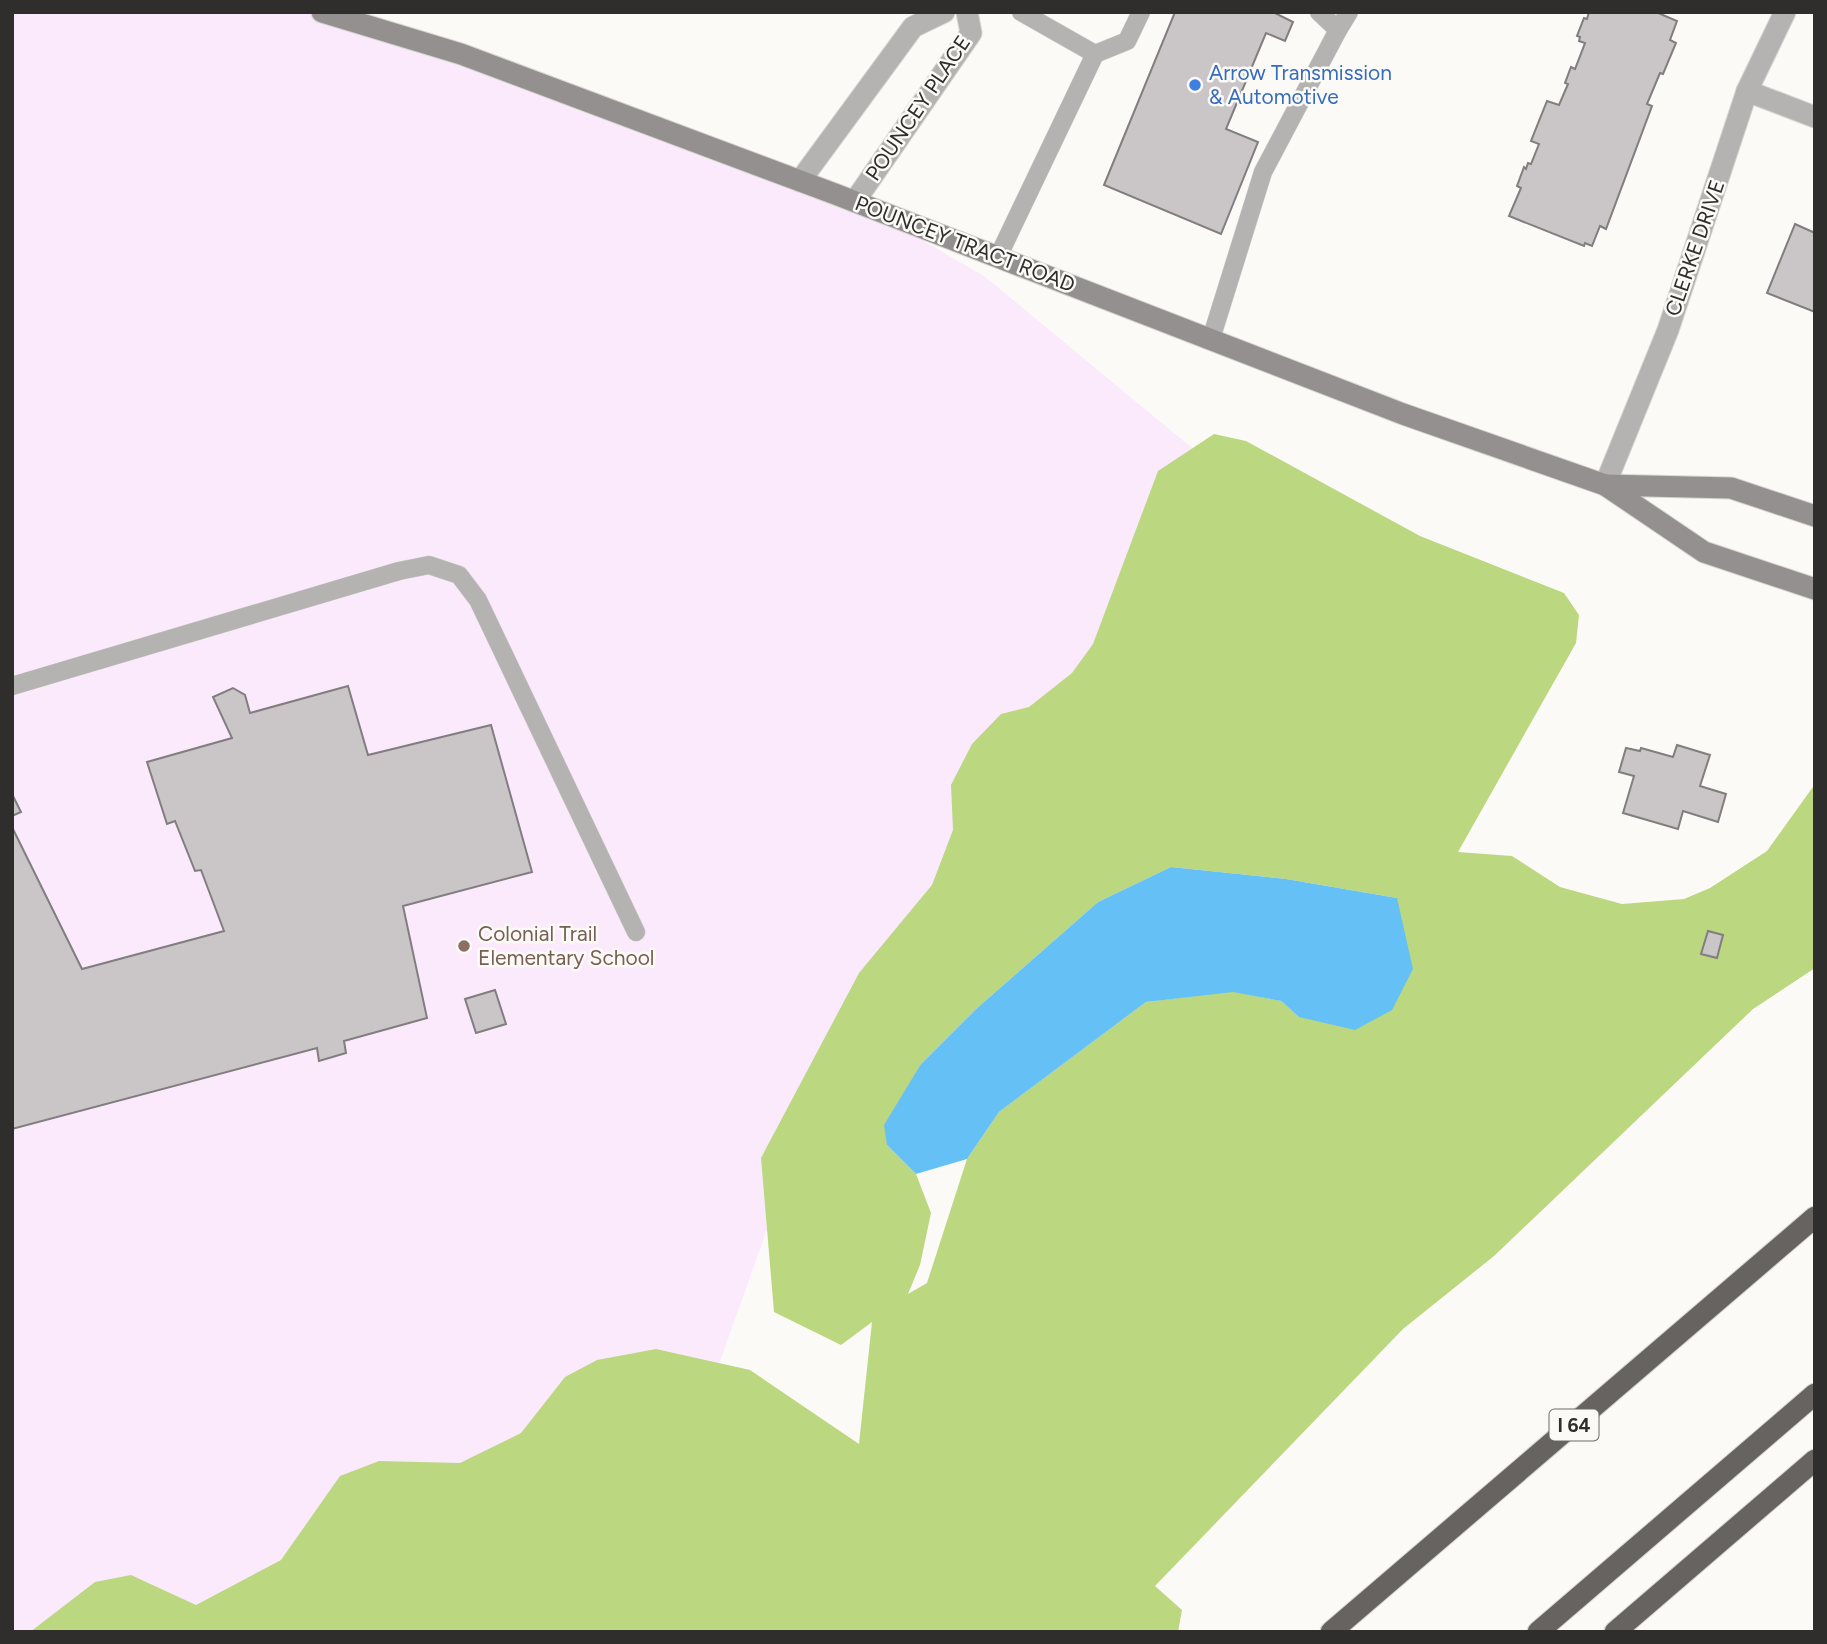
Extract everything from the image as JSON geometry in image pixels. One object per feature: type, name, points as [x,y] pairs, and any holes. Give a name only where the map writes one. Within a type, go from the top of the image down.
[{"type":"highway","name":"I 64","points":[[1331,1632],[1815,1217]]},
{"type":"highway","points":[[1538,1632],[1815,1394]]},
{"type":"highway","points":[[1615,1632],[1815,1460]]},
{"type":"main road","name":"POUNCEY TRACT ROAD","points":[[322,12],[461,54],[855,201],[1403,414],[1605,485],[1704,552],[1815,589]]},
{"type":"main road","name":"POUNCEY TRACT ROAD","points":[[1605,485],[1731,488],[1815,516]]},
{"type":"street","name":"POUNCEY PLACE","points":[[800,181],[913,27],[944,12]]},
{"type":"street","name":"POUNCEY PLACE","points":[[855,201],[971,33],[967,12]]},
{"type":"street","name":"CLERKE DRIVE","points":[[1605,485],[1668,330],[1747,91],[1785,12]]},
{"type":"street","points":[[1747,91],[1815,117]]},
{"type":"lane","points":[[1021,12],[1095,54]]},
{"type":"lane","points":[[998,257],[1095,54],[1127,41],[1141,12]]},
{"type":"lane","points":[[1319,12],[1338,30]]},
{"type":"lane","points":[[1211,340],[1263,172],[1349,12]]},
{"type":"lane","points":[[12,686],[398,571],[429,565],[459,575],[478,600],[636,932]]},
{"type":"shaded area","name":"Colonial Trail Elementary School","points":[[12,12],[316,12],[855,201],[984,276],[1220,471],[813,1101],[715,1375],[170,1632],[12,1632]]},
{"type":"green space","points":[[1214,434],[1246,441],[1420,536],[1564,593],[1579,615],[1576,643],[1458,852],[1512,856],[1560,887],[1622,904],[1684,899],[1710,888],[1767,851],[1815,784],[1815,968],[1753,1009],[1494,1256],[1403,1329],[1155,1586],[1182,1610],[1178,1632],[30,1632],[95,1582],[131,1575],[196,1605],[281,1560],[340,1476],[379,1461],[460,1463],[521,1433],[565,1377],[597,1360],[656,1349],[750,1370],[859,1444],[872,1322],[841,1345],[774,1312],[761,1158],[859,973],[932,885],[953,830],[951,785],[972,744],[1001,714],[1029,707],[1072,673],[1093,644],[1158,471]],"holes":[[[1171,867],[1286,879],[1397,898],[1299,1017],[1281,1001],[1233,991],[1146,1002],[999,1112],[967,1159],[927,1283],[908,1294],[920,1265],[931,1213],[916,1174],[887,1145],[921,1064],[976,1009],[1098,902]]]},
{"type":"water","points":[[1171,867],[1286,879],[1397,898],[1413,969],[1392,1010],[1355,1030],[1299,1017],[1281,1001],[1233,992],[1146,1002],[999,1112],[967,1159],[916,1174],[887,1145],[884,1125],[921,1064],[976,1009],[1098,902]]},
{"type":"building","name":"Arrow Transmission & Automotive","points":[[1175,12],[1273,12],[1293,22],[1285,41],[1266,33],[1226,129],[1258,142],[1221,234],[1104,185]]},
{"type":"building","points":[[1589,12],[1656,12],[1677,21],[1670,40],[1676,43],[1647,104],[1652,106],[1606,229],[1600,226],[1592,246],[1585,243],[1584,246],[1509,216],[1521,188],[1517,186],[1524,167],[1526,169],[1528,163],[1531,164],[1539,144],[1531,141],[1547,101],[1559,105],[1568,84],[1565,83],[1571,67],[1575,69],[1585,43],[1579,41],[1580,37],[1577,36]]},
{"type":"building","points":[[1795,224],[1815,233],[1815,312],[1767,293]]},
{"type":"building","points":[[348,686],[368,755],[491,725],[532,872],[403,906],[427,1018],[344,1041],[346,1053],[319,1061],[317,1048],[12,1129],[12,827],[82,969],[224,931],[201,870],[195,871],[175,821],[167,824],[147,762],[232,738],[213,697],[233,688],[245,695],[250,713]]},
{"type":"building","points":[[1677,745],[1710,755],[1700,786],[1726,794],[1718,822],[1683,811],[1678,829],[1623,813],[1634,776],[1619,772],[1626,748],[1640,751],[1641,748],[1673,757]]},
{"type":"building","points":[[12,794],[21,812],[12,816]]},
{"type":"building","points":[[1708,931],[1723,935],[1717,958],[1701,954]]},
{"type":"building","points":[[495,990],[506,1024],[476,1033],[465,999]]},
{"type":"place","name":"Arrow Transmission & Automotive","points":[[1195,85]]},
{"type":"place","name":"Colonial Trail Elementary School","points":[[464,946]]}]
